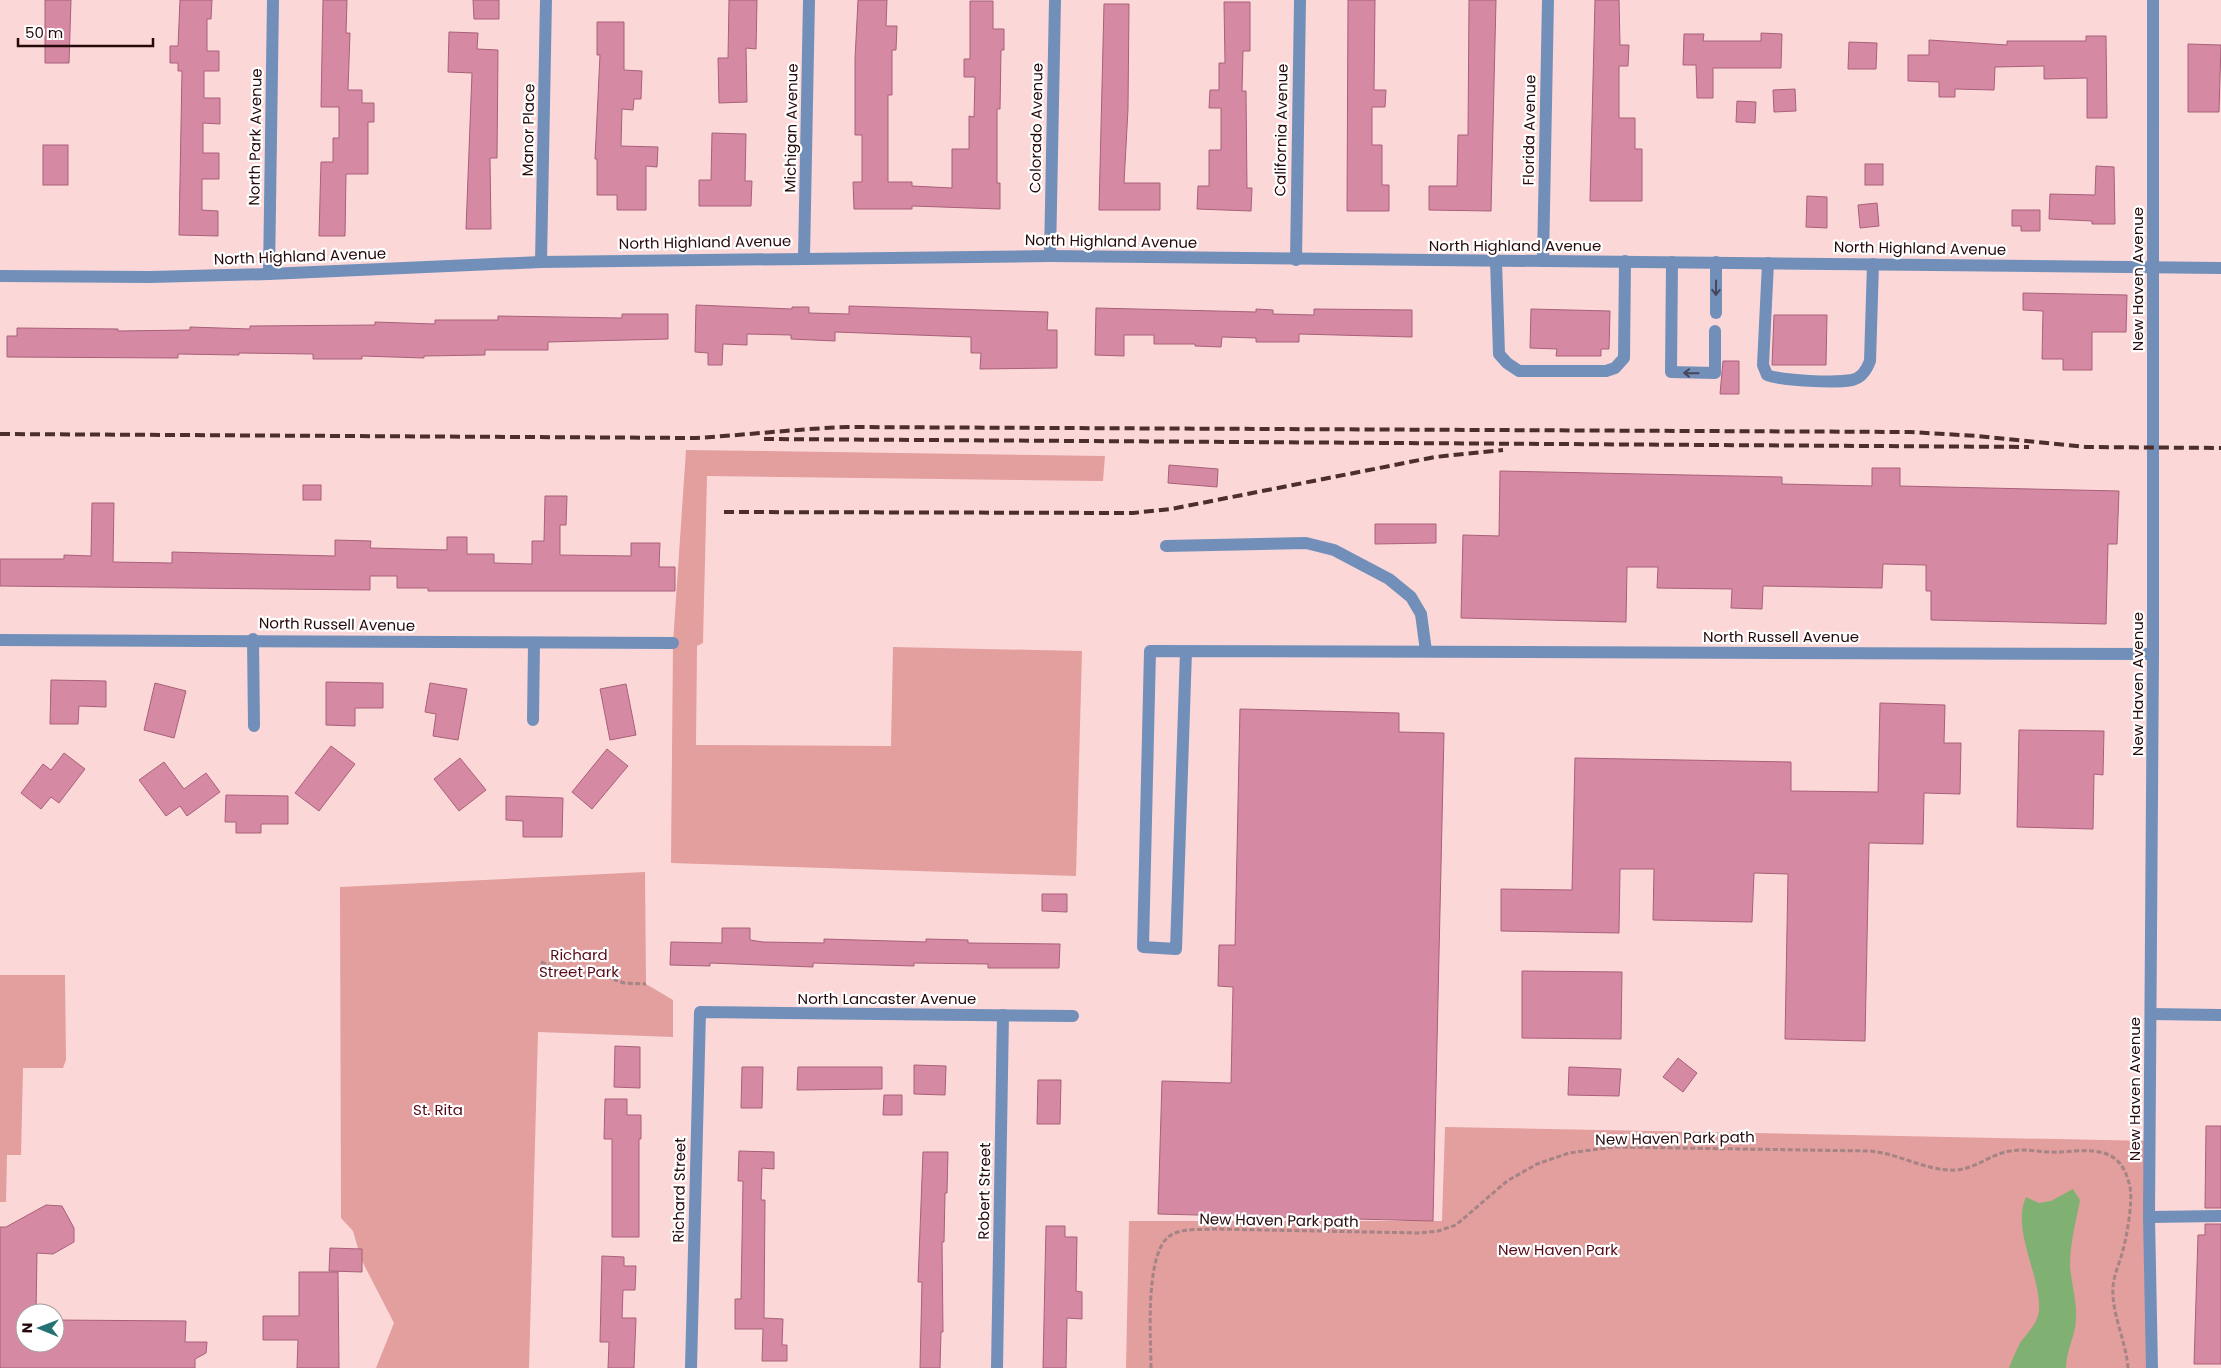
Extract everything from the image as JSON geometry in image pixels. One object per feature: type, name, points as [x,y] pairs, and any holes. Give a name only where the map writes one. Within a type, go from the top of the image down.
[{"type":"street","name":"North Park Avenue","points":[[269,274],[273,0]]},
{"type":"street","name":"Manor Place","points":[[541,262],[546,0]]},
{"type":"street","name":"Michigan Avenue","points":[[804,257],[809,0]]},
{"type":"street","name":"Colorado Avenue","points":[[1050,256],[1055,0]]},
{"type":"street","name":"California Avenue","points":[[1296,260],[1300,0]]},
{"type":"street","name":"Florida Avenue","points":[[1543,261],[1548,0]]},
{"type":"street","name":"New Haven Avenue","points":[[2152,1368],[2150,1217],[2153,654],[2153,0]]},
{"type":"street","name":"North Highland Avenue","points":[[0,276],[150,277],[269,274],[541,262],[804,257],[1050,256],[2221,268]]},
{"type":"street","points":[[1496,261],[1499,354],[1507,363],[1519,371],[1606,371],[1615,368],[1624,358],[1625,261]]},
{"type":"street","points":[[1672,262],[1671,372],[1715,373],[1715,331]]},
{"type":"street","points":[[1716,262],[1716,313]]},
{"type":"street","points":[[1768,263],[1763,365],[1767,375],[1780,380],[1854,380],[1866,371],[1870,361],[1873,264]]},
{"type":"street","points":[[1166,546],[1306,543],[1334,550],[1389,579],[1411,598],[1421,614],[1426,651]]},
{"type":"street","name":"North Russell Avenue","points":[[0,640],[673,642]]},
{"type":"street","points":[[253,640],[254,726]]},
{"type":"street","points":[[533,720],[534,643]]},
{"type":"street","name":"North Russell Avenue","points":[[1186,651],[1176,948],[1143,947],[1150,651],[1186,651],[1408,651],[1426,651],[2153,654]]},
{"type":"street","name":"North Lancaster Avenue","points":[[700,1012],[1074,1016]]},
{"type":"street","name":"Richard Street","points":[[691,1368],[700,1012]]},
{"type":"street","points":[[2151,1014],[2221,1014]]},
{"type":"street","name":"Robert Street","points":[[997,1368],[1003,1015]]},
{"type":"street","points":[[2150,1217],[2221,1216]]},
{"type":"path","points":[[541,962],[558,969],[596,973],[624,983],[646,984]]},
{"type":"path","name":"New Haven Park path","points":[[1151,1368],[1154,1266],[1159,1249],[1171,1235],[1190,1230],[1212,1229],[1420,1233],[1438,1231],[1456,1225],[1507,1181],[1537,1164],[1570,1153],[1614,1147],[1869,1150],[1885,1152],[1936,1168],[1956,1170],[1974,1167],[2008,1151],[2059,1152],[2093,1150],[2108,1153],[2119,1161],[2126,1172],[2130,1189],[2126,1235],[2113,1287],[2115,1307],[2122,1332],[2128,1368]]},
{"type":"green space","points":[[686,450],[1105,456],[1103,481],[707,476],[703,643],[697,646],[696,745],[891,746],[893,647],[1082,651],[1076,876],[671,863],[673,643]]},
{"type":"green space","name":"St. Rita","points":[[645,872],[646,984],[673,1000],[673,1037],[538,1032],[529,1368],[376,1368],[394,1323],[361,1259],[353,1231],[341,1218],[340,887]]},
{"type":"green space","points":[[0,975],[65,975],[66,1060],[63,1068],[23,1068],[21,1155],[7,1155],[6,1202],[0,1202]]},
{"type":"green space","name":"New Haven Park","points":[[1445,1127],[2153,1141],[2153,1368],[1126,1368],[1129,1221],[1442,1221]]},
{"type":"shaded area","points":[[2073,1189],[2080,1200],[2070,1257],[2076,1319],[2066,1368],[2009,1368],[2020,1343],[2034,1324],[2039,1310],[2036,1282],[2022,1224],[2022,1210],[2026,1197],[2039,1203],[2051,1201]]},
{"type":"building","points":[[45,0],[71,0],[69,63],[45,63]]},
{"type":"building","points":[[180,0],[212,0],[211,19],[207,19],[207,51],[219,51],[219,71],[204,71],[204,98],[220,98],[220,124],[203,123],[203,153],[219,153],[219,179],[202,179],[202,210],[218,211],[218,236],[179,235],[182,71],[178,71],[178,63],[170,63],[170,46],[178,46]]},
{"type":"building","points":[[323,0],[347,0],[346,33],[350,33],[348,90],[362,90],[362,103],[374,103],[374,122],[368,122],[368,174],[346,174],[345,236],[319,236],[321,162],[333,162],[333,138],[339,138],[339,107],[321,107]]},
{"type":"building","points":[[473,0],[499,0],[499,19],[474,19]]},
{"type":"building","points":[[729,0],[757,0],[756,49],[746,48],[747,102],[719,103],[718,58],[728,58]]},
{"type":"building","points":[[858,0],[887,0],[886,26],[897,26],[896,50],[892,50],[892,95],[888,95],[888,182],[912,182],[912,186],[952,188],[952,149],[969,149],[969,116],[974,117],[975,77],[964,77],[964,59],[970,59],[970,1],[993,1],[993,29],[1004,29],[1004,50],[1001,50],[1000,109],[997,109],[997,183],[1000,183],[1000,209],[912,206],[912,209],[854,209],[853,182],[862,182],[862,135],[855,135],[855,59]]},
{"type":"building","points":[[1348,0],[1375,0],[1374,90],[1386,90],[1385,107],[1372,107],[1372,145],[1382,145],[1382,185],[1389,185],[1389,211],[1347,211]]},
{"type":"building","points":[[1469,0],[1496,0],[1491,211],[1429,210],[1429,186],[1457,186],[1458,135],[1468,135]]},
{"type":"building","points":[[1595,0],[1619,0],[1620,45],[1629,45],[1628,66],[1619,66],[1619,118],[1635,118],[1635,149],[1642,149],[1642,201],[1590,201]]},
{"type":"building","points":[[1224,2],[1250,2],[1250,51],[1243,51],[1242,91],[1246,91],[1247,188],[1252,188],[1251,211],[1197,209],[1198,186],[1209,186],[1209,150],[1221,150],[1221,108],[1209,108],[1210,90],[1219,90],[1219,63],[1225,63]]},
{"type":"building","points":[[1104,4],[1129,4],[1128,109],[1124,183],[1160,183],[1160,210],[1099,210]]},
{"type":"building","points":[[597,22],[624,22],[624,70],[642,71],[641,99],[634,99],[633,110],[622,109],[621,146],[658,147],[657,167],[646,166],[646,210],[617,210],[617,195],[597,195],[597,159],[595,159],[600,55],[597,55]]},
{"type":"building","points":[[449,32],[478,33],[477,49],[498,50],[497,158],[490,158],[491,229],[466,229],[472,73],[448,72]]},
{"type":"building","points":[[1761,33],[1782,34],[1781,68],[1713,68],[1713,98],[1697,98],[1696,65],[1683,65],[1684,34],[1704,34],[1703,41],[1761,41]]},
{"type":"building","points":[[2086,36],[2106,36],[2107,118],[2087,118],[2087,78],[2044,79],[2044,66],[1995,67],[1994,90],[1955,89],[1955,97],[1939,97],[1939,82],[1908,81],[1908,55],[1929,55],[1929,40],[2007,45],[2007,41],[2086,41]]},
{"type":"building","points":[[1849,42],[1877,43],[1876,69],[1848,69]]},
{"type":"building","points":[[2188,44],[2221,45],[2219,112],[2188,112]]},
{"type":"building","points":[[1795,89],[1796,111],[1774,112],[1773,90]]},
{"type":"building","points":[[1737,101],[1756,102],[1755,123],[1736,122]]},
{"type":"building","points":[[712,133],[746,134],[745,181],[752,181],[751,206],[699,206],[699,180],[711,180]]},
{"type":"building","points":[[43,145],[68,145],[68,185],[43,185]]},
{"type":"building","points":[[1865,164],[1883,164],[1883,185],[1865,185]]},
{"type":"building","points":[[2096,166],[2114,167],[2115,224],[2092,224],[2092,221],[2049,219],[2050,194],[2095,195]]},
{"type":"building","points":[[1807,196],[1827,197],[1827,228],[1806,227]]},
{"type":"building","points":[[1877,203],[1879,226],[1860,228],[1858,205]]},
{"type":"building","points":[[2012,210],[2040,210],[2040,231],[2021,231],[2021,226],[2012,226]]},
{"type":"building","points":[[2023,293],[2127,295],[2126,332],[2092,332],[2092,370],[2063,370],[2063,359],[2042,359],[2043,311],[2023,310]]},
{"type":"building","points":[[696,305],[792,309],[792,307],[809,307],[809,313],[849,314],[849,306],[1048,312],[1047,330],[1057,330],[1057,368],[980,369],[981,353],[971,353],[971,337],[835,332],[835,341],[791,339],[791,335],[747,334],[747,345],[723,344],[722,365],[708,365],[708,353],[695,352]]},
{"type":"building","points":[[1096,308],[1256,312],[1256,309],[1273,310],[1273,314],[1314,315],[1314,309],[1412,310],[1412,337],[1299,334],[1299,342],[1256,342],[1256,338],[1222,337],[1221,347],[1195,346],[1195,344],[1154,344],[1154,335],[1124,335],[1124,356],[1095,355]]},
{"type":"building","points":[[1531,309],[1610,311],[1609,349],[1601,349],[1601,356],[1556,356],[1557,349],[1530,348]]},
{"type":"building","points":[[622,314],[668,314],[668,339],[548,342],[548,350],[485,350],[485,355],[424,356],[424,358],[362,356],[362,359],[313,359],[313,354],[239,353],[239,355],[178,354],[178,358],[7,357],[7,336],[17,336],[17,328],[118,329],[118,331],[190,330],[190,327],[250,329],[250,326],[375,325],[375,322],[435,324],[435,320],[498,320],[498,316],[622,318]]},
{"type":"building","points":[[1774,315],[1827,315],[1826,365],[1772,365]]},
{"type":"building","points":[[1723,361],[1739,361],[1739,394],[1720,394]]},
{"type":"building","points":[[1169,465],[1218,469],[1217,487],[1168,483]]},
{"type":"building","points":[[1872,468],[1900,468],[1900,486],[2119,491],[2117,544],[2108,544],[2106,624],[1931,620],[1931,591],[1926,591],[1926,565],[1883,564],[1882,588],[1763,586],[1762,609],[1731,608],[1732,589],[1657,588],[1658,567],[1627,567],[1626,622],[1461,618],[1463,535],[1499,536],[1500,471],[1782,477],[1782,484],[1872,486]]},
{"type":"building","points":[[303,485],[321,485],[321,500],[303,500]]},
{"type":"building","points":[[545,496],[567,496],[566,525],[560,525],[560,555],[631,556],[631,543],[660,543],[659,567],[675,567],[675,591],[428,591],[428,588],[397,588],[397,576],[370,576],[370,590],[0,586],[0,559],[64,559],[64,555],[91,556],[92,503],[114,503],[113,562],[172,563],[172,552],[335,556],[335,540],[371,541],[370,548],[447,550],[447,537],[467,537],[467,554],[494,554],[494,563],[532,564],[532,541],[544,541]]},
{"type":"building","points":[[1375,524],[1436,524],[1436,543],[1375,544]]},
{"type":"building","points":[[51,680],[106,681],[106,707],[79,706],[78,724],[50,724]]},
{"type":"building","points":[[326,682],[383,683],[383,708],[355,708],[355,726],[326,725]]},
{"type":"building","points":[[155,683],[186,691],[174,738],[144,730]]},
{"type":"building","points":[[430,683],[467,689],[458,740],[433,736],[436,714],[425,712]]},
{"type":"building","points":[[626,684],[636,735],[610,740],[600,689]]},
{"type":"building","points":[[1880,703],[1945,705],[1944,743],[1961,743],[1960,794],[1924,793],[1923,844],[1869,843],[1865,1041],[1785,1039],[1788,874],[1754,873],[1752,922],[1653,920],[1654,869],[1620,869],[1619,933],[1501,931],[1501,889],[1572,890],[1575,758],[1791,762],[1791,791],[1878,792]]},
{"type":"building","points":[[1240,709],[1399,713],[1399,732],[1444,733],[1433,1221],[1158,1214],[1162,1081],[1231,1083],[1233,987],[1218,986],[1219,945],[1235,945]]},
{"type":"building","points":[[2019,730],[2104,731],[2103,775],[2094,774],[2093,829],[2017,827]]},
{"type":"building","points":[[331,746],[355,764],[319,811],[295,793]]},
{"type":"building","points":[[607,749],[628,766],[592,809],[572,792]]},
{"type":"building","points":[[64,753],[85,769],[59,803],[51,797],[41,809],[21,793],[43,764],[51,770]]},
{"type":"building","points":[[460,758],[486,790],[459,811],[434,779]]},
{"type":"building","points":[[164,762],[184,789],[206,773],[220,792],[187,816],[180,806],[166,816],[139,780]]},
{"type":"building","points":[[226,795],[288,796],[288,824],[261,824],[261,833],[236,833],[236,822],[225,822]]},
{"type":"building","points":[[506,796],[563,798],[562,837],[523,837],[523,821],[506,820]]},
{"type":"building","points":[[1042,894],[1067,894],[1067,912],[1042,911]]},
{"type":"building","points":[[722,928],[750,928],[750,940],[763,942],[824,943],[824,939],[926,942],[926,939],[968,940],[968,943],[1060,944],[1059,968],[988,968],[988,964],[914,963],[914,966],[813,963],[813,967],[710,963],[710,966],[670,965],[671,942],[722,943]]},
{"type":"building","points":[[1522,971],[1622,972],[1621,1039],[1522,1038]]},
{"type":"building","points":[[615,1046],[640,1047],[640,1088],[614,1087]]},
{"type":"building","points":[[1678,1058],[1697,1073],[1683,1092],[1663,1077]]},
{"type":"building","points":[[914,1065],[946,1066],[945,1095],[914,1094]]},
{"type":"building","points":[[742,1067],[763,1067],[762,1108],[741,1108]]},
{"type":"building","points":[[798,1067],[882,1067],[882,1089],[797,1090]]},
{"type":"building","points":[[1569,1067],[1621,1069],[1619,1096],[1568,1095]]},
{"type":"building","points":[[1038,1080],[1061,1080],[1060,1124],[1037,1124]]},
{"type":"building","points":[[884,1095],[902,1095],[902,1115],[883,1115]]},
{"type":"building","points":[[605,1099],[627,1099],[627,1115],[641,1115],[641,1139],[639,1139],[639,1237],[612,1237],[612,1139],[604,1139]]},
{"type":"building","points":[[2206,1126],[2221,1126],[2221,1208],[2205,1208]]},
{"type":"building","points":[[739,1151],[774,1152],[774,1169],[762,1168],[761,1200],[765,1200],[764,1318],[783,1319],[782,1345],[787,1345],[787,1361],[762,1361],[763,1329],[735,1329],[735,1299],[741,1299],[743,1181],[738,1181]]},
{"type":"building","points":[[923,1152],[948,1152],[944,1242],[942,1242],[943,1332],[941,1332],[940,1368],[920,1368],[922,1282],[918,1282]]},
{"type":"building","points":[[46,1205],[62,1206],[74,1228],[74,1242],[53,1254],[37,1253],[36,1303],[15,1303],[15,1353],[65,1353],[65,1320],[186,1321],[185,1342],[207,1342],[206,1353],[195,1359],[195,1368],[0,1368],[0,1227],[6,1227]]},
{"type":"building","points":[[2205,1224],[2221,1224],[2221,1364],[2194,1364],[2198,1235],[2205,1235]]},
{"type":"building","points":[[1046,1226],[1065,1226],[1065,1237],[1077,1237],[1076,1291],[1082,1292],[1082,1319],[1067,1318],[1066,1368],[1043,1368]]},
{"type":"building","points":[[330,1248],[362,1249],[362,1272],[329,1271]]},
{"type":"building","points":[[602,1256],[624,1257],[624,1266],[636,1266],[635,1290],[623,1290],[622,1318],[636,1318],[634,1368],[608,1368],[609,1342],[600,1342]]},
{"type":"building","points":[[299,1272],[338,1272],[339,1368],[297,1368],[298,1340],[263,1340],[263,1316],[299,1316]]},
{"type":"railway","points":[[0,434],[696,438],[847,427],[1910,432],[1977,436],[2086,447],[2221,448]]},
{"type":"railway","points":[[764,439],[2029,447]]},
{"type":"railway","points":[[724,512],[1133,513],[1171,509],[1435,457],[1503,450]]},
{"type":"park label","name":"Richard Street Park","points":[[579,962]]}]
